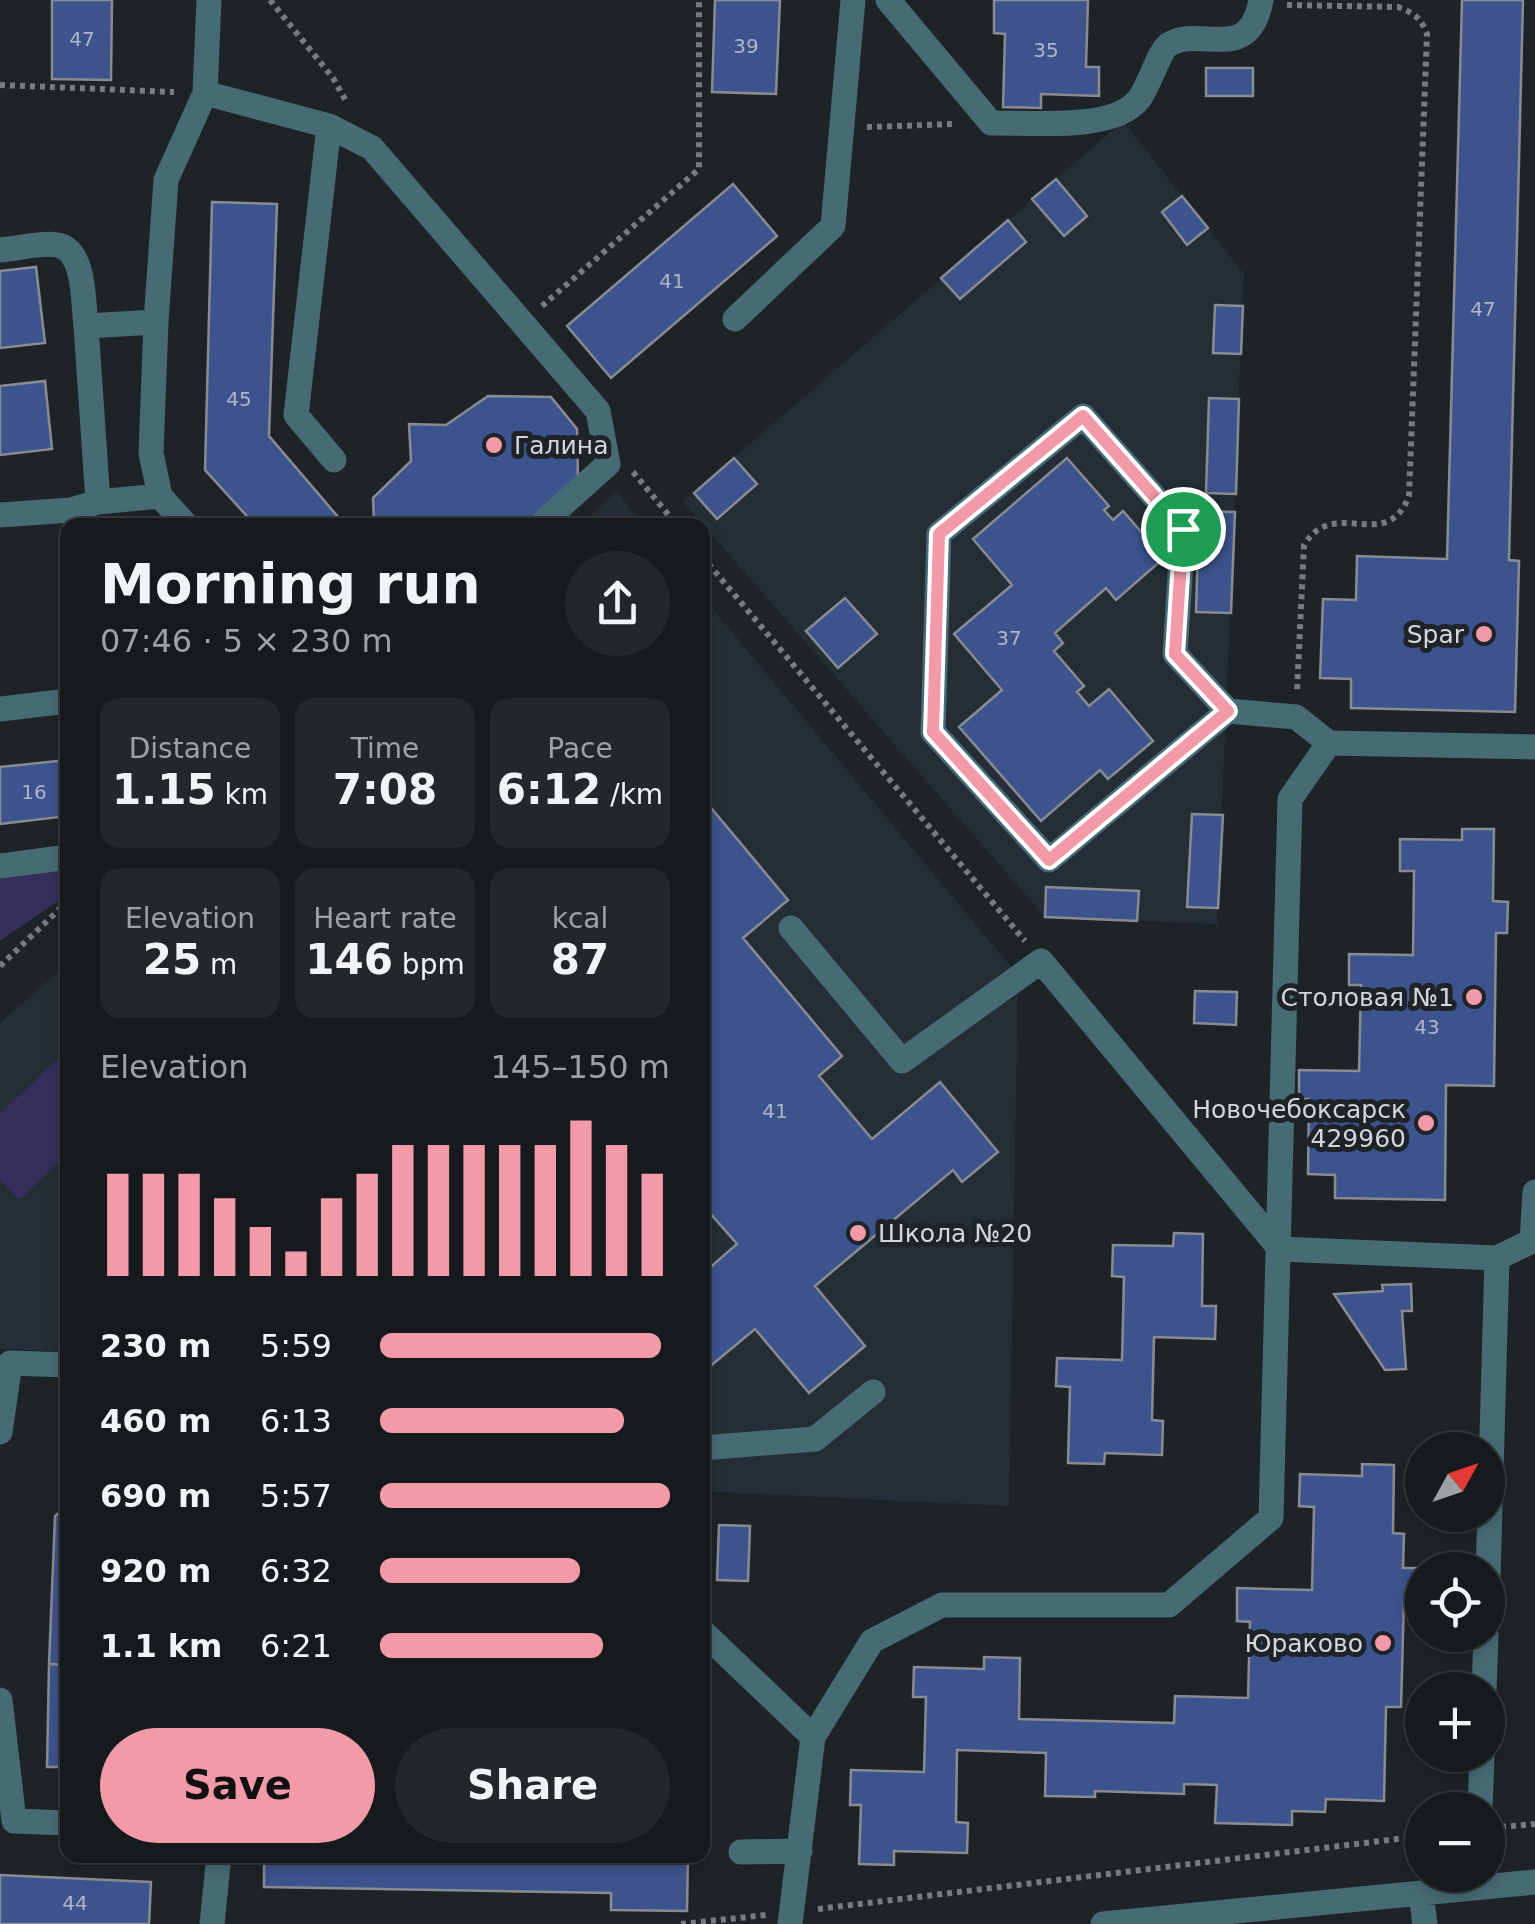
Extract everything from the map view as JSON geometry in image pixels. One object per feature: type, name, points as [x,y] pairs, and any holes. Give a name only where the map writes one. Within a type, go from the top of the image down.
[{"type":"street","points":[[180,518],[160,496],[152,453],[156,322],[166,180],[205,93],[210,0]]},
{"type":"street","points":[[735,319],[833,226],[854,0]]},
{"type":"street","points":[[888,0],[991,123],[1106,120],[1135,104],[1152,82],[1160,56],[1168,46],[1182,41],[1229,40],[1252,26],[1261,2]]},
{"type":"street","points":[[205,93],[328,126],[372,148],[598,411],[608,464],[548,518]]},
{"type":"street","points":[[328,126],[296,415],[334,460]]},
{"type":"street","points":[[0,250],[58,246],[72,252],[86,326],[98,502]]},
{"type":"street","points":[[86,326],[156,322]]},
{"type":"street","points":[[1228,711],[1049,860],[933,732],[939,534],[1083,416],[1183,529],[1175,654],[1228,711],[1296,717],[1328,743],[1535,746]]},
{"type":"street","points":[[0,514],[70,510],[98,502],[160,496]]},
{"type":"street","points":[[0,709],[60,702]]},
{"type":"street","points":[[790,1918],[813,1737],[872,1641],[942,1605],[1169,1604],[1271,1518],[1290,799],[1328,743]]},
{"type":"street","points":[[0,866],[60,858]]},
{"type":"street","points":[[791,928],[902,1061],[1041,961],[1280,1250],[1498,1258],[1532,1242],[1535,1192]]},
{"type":"street","points":[[1489,1552],[1498,1258]]},
{"type":"street","points":[[0,1432],[10,1363],[60,1365]]},
{"type":"street","points":[[710,1447],[815,1439],[873,1392]]},
{"type":"street","points":[[710,1639],[813,1737]]},
{"type":"street","points":[[0,1700],[7,1822],[60,1823]]},
{"type":"street","points":[[741,1852],[800,1851]]},
{"type":"street","points":[[212,1924],[218,1863]]},
{"type":"street","points":[[1505,1881],[1535,1882]]},
{"type":"street","points":[[1103,1924],[1190,1920],[1431,1892]]},
{"type":"street","points":[[1421,1894],[1424,1924]]},
{"type":"path","points":[[270,0],[333,78],[348,106]]},
{"type":"path","points":[[522,324],[698,169],[699,0]]},
{"type":"path","points":[[1261,2],[1398,7],[1413,12],[1426,34],[1409,496],[1395,519],[1383,524],[1330,523],[1314,529],[1304,545],[1296,717]]},
{"type":"path","points":[[0,85],[205,93]]},
{"type":"path","points":[[842,128],[991,123]]},
{"type":"path","points":[[608,464],[630,469],[671,518]]},
{"type":"path","points":[[710,566],[1041,961]]},
{"type":"path","points":[[0,966],[60,909]]},
{"type":"path","points":[[1505,1827],[1535,1824]]},
{"type":"path","points":[[681,1924],[790,1918],[1405,1838]]},
{"type":"shaded area","points":[[1123,121],[1244,274],[1217,924],[1045,917],[710,533],[710,518],[697,518],[683,502]]},
{"type":"shaded area","points":[[617,492],[638,518],[587,518]]},
{"type":"shaded area","name":"Школа №20","points":[[710,606],[1018,975],[1009,1506],[710,1491]]},
{"type":"shaded area","points":[[60,869],[60,900],[0,941],[0,879]]},
{"type":"shaded area","points":[[60,970],[60,1352],[0,1349],[0,1023]]},
{"type":"shaded area","points":[[60,1057],[60,1160],[19,1200],[0,1180],[0,1114]]},
{"type":"building","points":[[52,0],[112,0],[111,80],[52,79]]},
{"type":"building","points":[[715,0],[780,0],[776,94],[712,92]]},
{"type":"building","points":[[994,0],[1088,0],[1086,67],[1099,67],[1099,96],[1041,94],[1041,108],[1003,107],[1005,34],[994,33]]},
{"type":"building","points":[[1462,0],[1523,0],[1509,560],[1519,561],[1515,712],[1351,708],[1351,679],[1320,678],[1323,599],[1356,600],[1357,556],[1447,559]]},
{"type":"building","points":[[1206,68],[1253,68],[1253,96],[1206,96]]},
{"type":"building","points":[[1056,179],[1087,216],[1064,236],[1032,199]]},
{"type":"building","points":[[733,184],[777,236],[611,378],[567,326]]},
{"type":"building","points":[[1182,196],[1208,228],[1187,245],[1162,212]]},
{"type":"building","points":[[212,202],[277,204],[269,436],[339,518],[249,518],[205,470]]},
{"type":"building","points":[[1008,220],[1026,242],[960,299],[941,278]]},
{"type":"building","points":[[36,267],[45,343],[0,348],[0,271]]},
{"type":"building","points":[[1215,305],[1243,306],[1241,354],[1213,353]]},
{"type":"building","points":[[45,381],[52,449],[0,455],[0,386]]},
{"type":"building","name":"Галина","points":[[488,396],[551,397],[577,429],[578,480],[537,518],[374,518],[373,498],[411,461],[409,424],[446,425]]},
{"type":"building","points":[[1209,398],[1239,399],[1236,494],[1206,493]]},
{"type":"building","points":[[734,458],[757,484],[717,519],[694,493]]},
{"type":"building","points":[[1067,458],[1109,506],[1104,510],[1113,520],[1123,511],[1164,558],[1116,600],[1106,588],[1055,633],[1063,643],[1054,651],[1084,686],[1077,692],[1089,706],[1109,689],[1153,741],[1108,779],[1100,770],[1041,821],[959,727],[1002,690],[954,634],[1012,585],[973,539]]},
{"type":"building","points":[[1199,511],[1235,512],[1231,613],[1196,612]]},
{"type":"building","points":[[845,598],[877,634],[838,668],[806,631]]},
{"type":"building","points":[[60,761],[60,817],[0,824],[0,767]]},
{"type":"building","points":[[710,807],[788,900],[743,938],[842,1056],[819,1076],[872,1139],[940,1082],[998,1152],[962,1182],[953,1170],[815,1286],[865,1346],[809,1393],[755,1329],[710,1366],[710,1268],[737,1244],[710,1213]]},
{"type":"building","points":[[1192,814],[1223,815],[1218,908],[1187,907]]},
{"type":"building","points":[[1462,829],[1494,829],[1493,901],[1508,902],[1507,933],[1496,933],[1494,1086],[1446,1085],[1445,1200],[1335,1198],[1335,1175],[1308,1174],[1309,1099],[1299,1099],[1299,1070],[1359,1071],[1361,985],[1349,985],[1349,954],[1413,955],[1414,871],[1400,871],[1400,839],[1462,840]]},
{"type":"building","points":[[1046,887],[1139,891],[1137,921],[1045,917]]},
{"type":"building","points":[[1195,991],[1237,992],[1236,1025],[1194,1023]]},
{"type":"building","points":[[1174,1233],[1203,1234],[1202,1306],[1216,1306],[1215,1339],[1154,1337],[1152,1420],[1163,1421],[1162,1455],[1105,1453],[1104,1464],[1068,1463],[1070,1387],[1056,1386],[1057,1358],[1122,1360],[1124,1277],[1112,1276],[1113,1245],[1173,1246]]},
{"type":"building","points":[[1411,1284],[1412,1311],[1402,1311],[1406,1369],[1385,1370],[1334,1294],[1383,1291],[1382,1285]]},
{"type":"building","points":[[1362,1464],[1394,1465],[1393,1533],[1404,1534],[1401,1707],[1386,1707],[1384,1801],[1326,1799],[1325,1812],[1292,1811],[1292,1825],[1215,1823],[1217,1785],[1184,1784],[1184,1794],[1095,1791],[1095,1797],[1045,1796],[1046,1753],[957,1750],[956,1822],[968,1823],[967,1853],[894,1851],[894,1865],[859,1864],[861,1805],[850,1805],[851,1770],[924,1772],[926,1697],[913,1697],[914,1667],[984,1669],[984,1657],[1020,1658],[1019,1719],[1174,1723],[1175,1696],[1248,1698],[1250,1622],[1237,1621],[1237,1588],[1312,1590],[1314,1507],[1299,1506],[1300,1474],[1362,1476]]},
{"type":"building","points":[[60,1512],[60,1665],[49,1664],[55,1516]]},
{"type":"building","points":[[719,1525],[750,1526],[748,1581],[717,1580]]},
{"type":"building","points":[[49,1664],[60,1665],[60,1767],[47,1767]]},
{"type":"building","points":[[264,1863],[688,1863],[687,1911],[611,1910],[611,1893],[264,1887]]},
{"type":"building","points":[[0,1875],[151,1882],[149,1924],[0,1924]]},
{"type":"place","name":"Галина","points":[[494,445]]},
{"type":"place","name":"Spar","points":[[1484,634]]},
{"type":"place","name":"Столовая №1","points":[[1474,997]]},
{"type":"place","name":"Новочебоксарск 429960","points":[[1426,1123]]},
{"type":"place","name":"Школа №20","points":[[858,1233]]},
{"type":"place","name":"Юраково","points":[[1383,1643]]},
{"type":"route","points":[[1083,416],[1183,529],[1175,654],[1228,711],[1049,860],[933,732],[939,534],[1083,416]]}]
